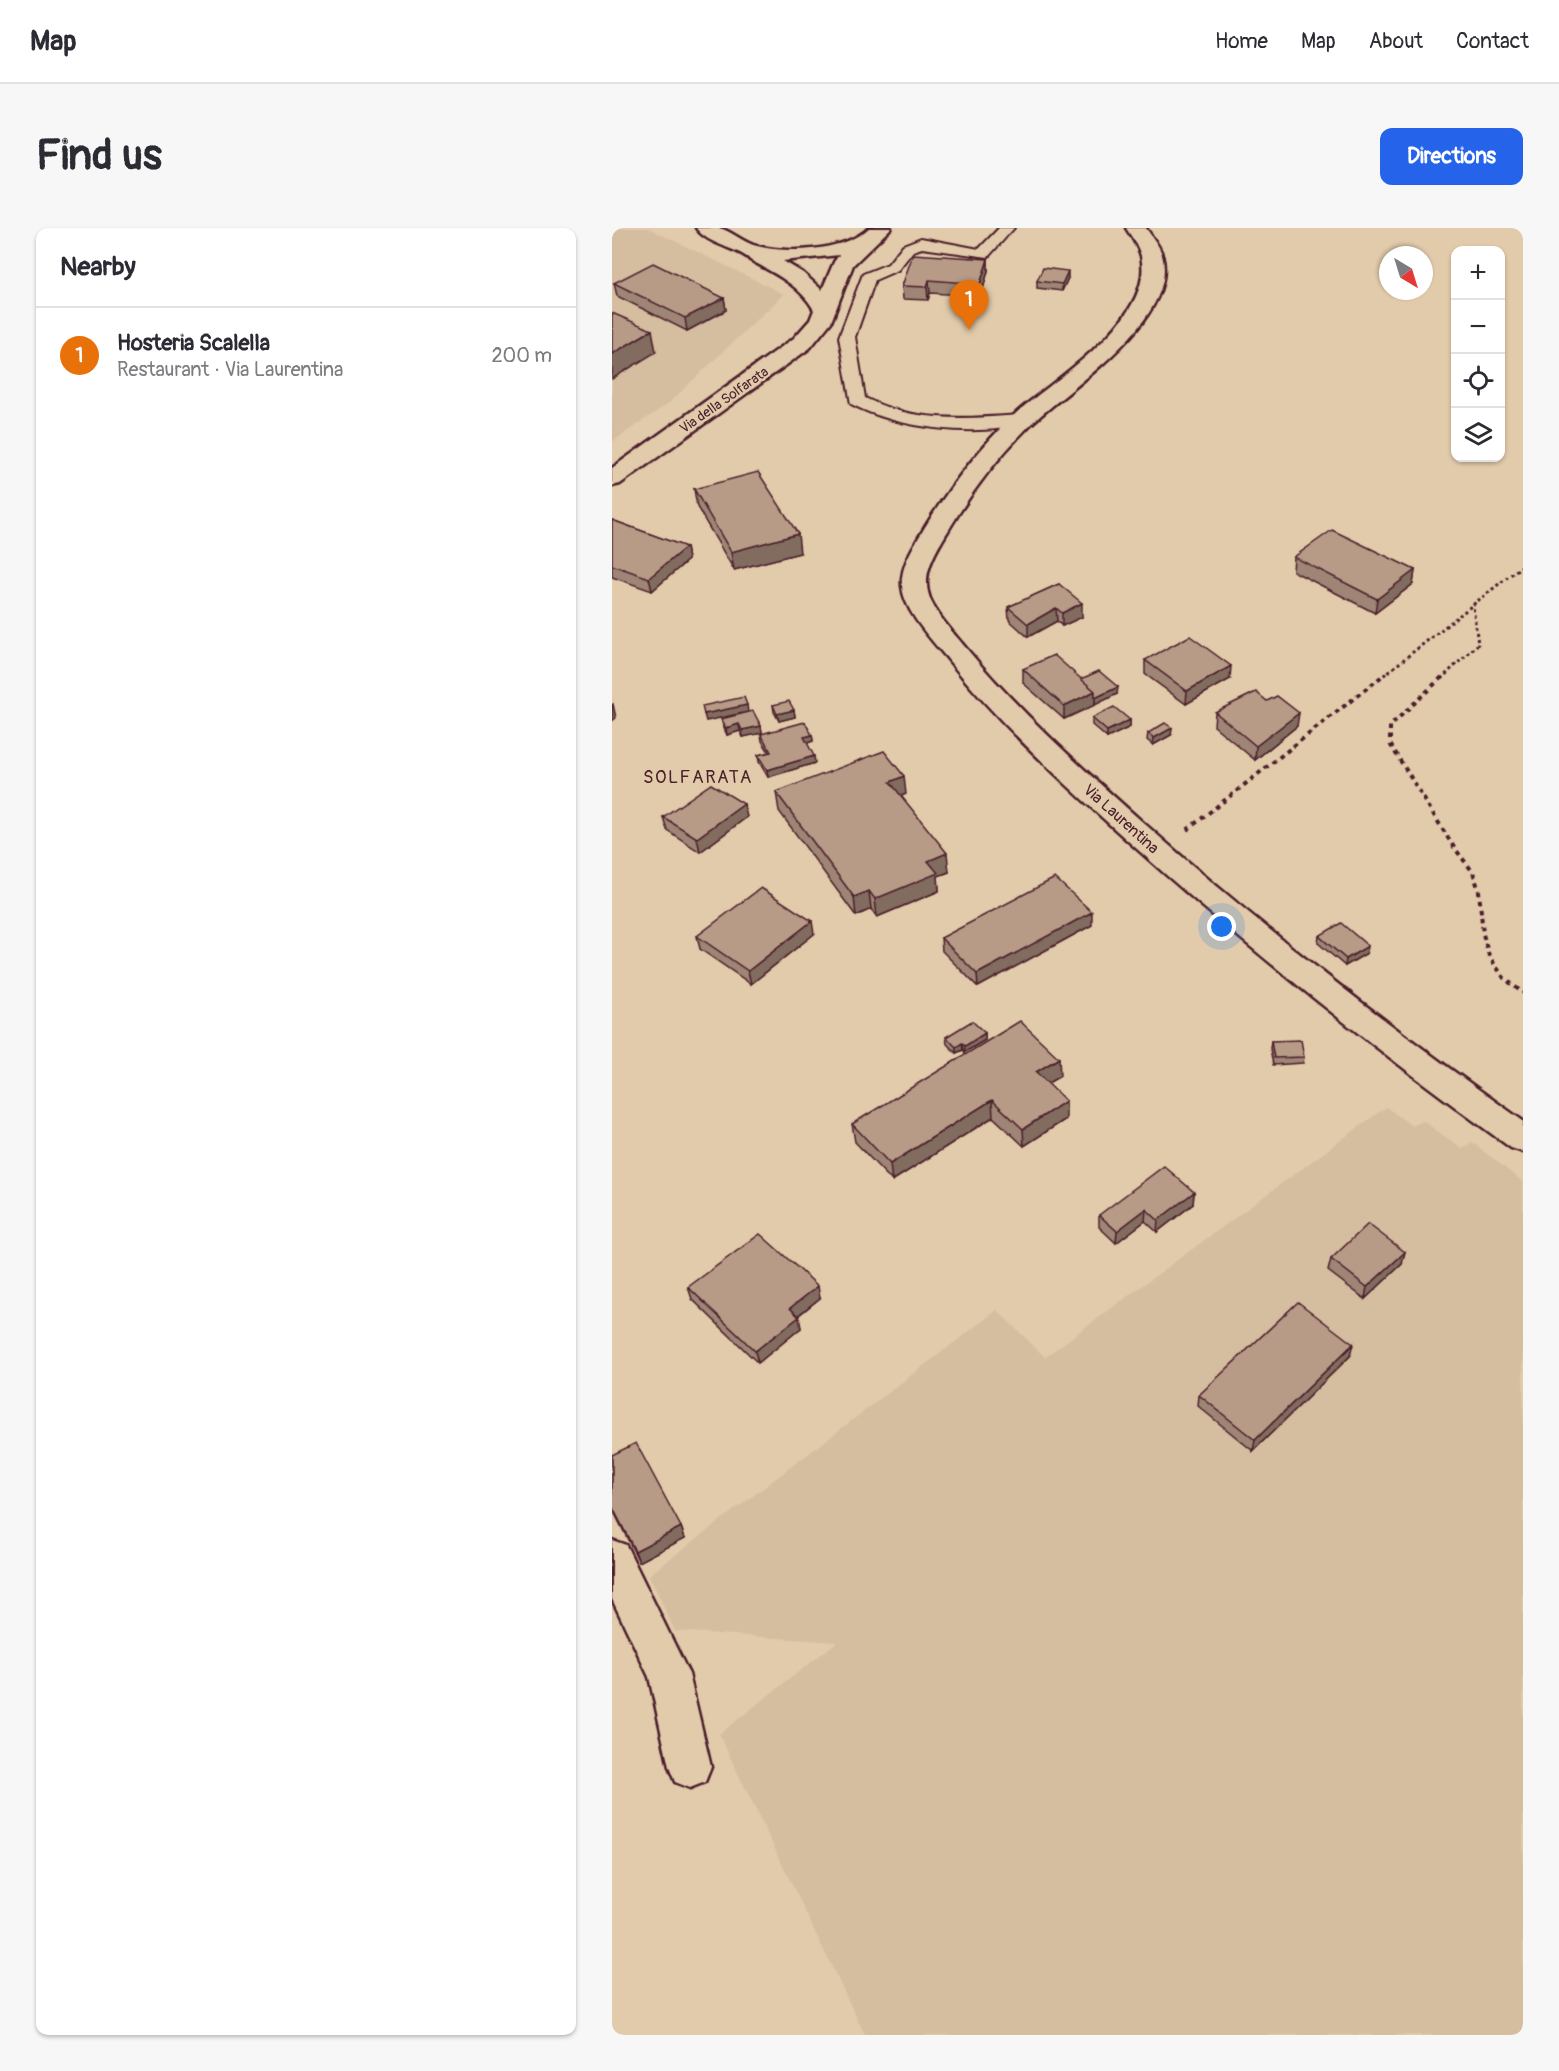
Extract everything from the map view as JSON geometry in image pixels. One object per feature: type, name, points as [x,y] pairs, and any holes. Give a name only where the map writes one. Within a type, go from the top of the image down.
[{"type":"main road","points":[[706,228],[803,282],[813,290],[825,310]]},
{"type":"main road","name":"Via Laurentina","points":[[1136,228],[1148,244],[1152,262],[1151,282],[1145,300],[1126,330],[1102,354],[1006,436],[933,535],[916,573],[915,590],[939,630],[1006,711],[1157,851],[1345,1007],[1523,1139]]},
{"type":"main road","points":[[742,249],[811,254],[845,248],[874,234]]},
{"type":"main road","name":"Via della Solfarata","points":[[612,479],[789,354],[812,333],[825,310],[844,262],[874,234]]},
{"type":"main road","points":[[612,1558],[669,1674],[690,1767]]},
{"type":"lane","points":[[1007,228],[986,253],[921,243],[908,248],[893,267],[868,277],[847,337],[857,400],[873,410],[895,416],[960,425],[1022,420]]},
{"type":"path","points":[[1157,851],[1207,817],[1523,565]]},
{"type":"path","points":[[1473,606],[1478,644],[1390,726],[1390,744],[1453,846],[1473,872],[1479,891],[1483,934],[1489,956],[1504,978],[1523,993]]},
{"type":"shaded area","points":[[612,228],[648,228],[784,294],[670,402],[612,442]]},
{"type":"shaded area","points":[[1386,1107],[1412,1126],[1423,1121],[1463,1149],[1472,1142],[1523,1182],[1523,2035],[865,2035],[719,1734],[837,1642],[675,1631],[649,1575],[997,1310],[1045,1357]]},
{"type":"building","points":[[913,254],[988,259],[980,284],[929,280],[927,287],[902,286]]},
{"type":"building","points":[[653,263],[724,298],[685,318],[614,283]]},
{"type":"building","points":[[1043,268],[1068,271],[1062,284],[1037,281]]},
{"type":"building","points":[[612,313],[652,330],[612,354]]},
{"type":"building","points":[[758,472],[798,534],[731,552],[694,489]]},
{"type":"building","points":[[612,520],[686,547],[649,578],[612,565]]},
{"type":"building","points":[[1332,530],[1415,570],[1377,599],[1294,557]]},
{"type":"building","points":[[1059,584],[1082,603],[1062,613],[1056,608],[1028,624],[1008,607]]},
{"type":"building","points":[[1190,636],[1231,666],[1187,691],[1145,660]]},
{"type":"building","points":[[1054,655],[1095,691],[1064,706],[1023,669]]},
{"type":"building","points":[[1099,671],[1118,687],[1095,698],[1095,691],[1081,679]]},
{"type":"building","points":[[1256,692],[1267,701],[1277,696],[1299,713],[1256,746],[1215,712]]},
{"type":"building","points":[[744,697],[747,705],[704,714],[702,706]]},
{"type":"building","points":[[789,701],[794,710],[777,714],[773,705]]},
{"type":"building","points":[[1114,707],[1130,720],[1107,731],[1092,718]]},
{"type":"building","points":[[753,711],[761,726],[742,730],[739,724],[726,728],[721,719]]},
{"type":"building","points":[[805,722],[812,735],[804,737],[814,756],[767,770],[758,755],[771,752],[761,734]]},
{"type":"building","points":[[1165,723],[1172,728],[1154,738],[1148,733]]},
{"type":"building","points":[[884,751],[904,776],[890,782],[947,853],[928,861],[938,873],[875,899],[869,891],[854,897],[776,792]]},
{"type":"building","points":[[711,784],[744,804],[697,838],[663,817]]},
{"type":"building","points":[[1055,878],[1092,912],[977,974],[941,938]]},
{"type":"building","points":[[761,888],[812,921],[748,971],[697,936]]},
{"type":"building","points":[[1341,923],[1368,946],[1346,959],[1319,936]]},
{"type":"building","points":[[972,1021],[985,1033],[965,1046],[962,1043],[956,1047],[946,1037]]},
{"type":"building","points":[[1020,1021],[1059,1058],[1036,1072],[1066,1101],[1023,1129],[992,1100],[890,1164],[852,1124]]},
{"type":"building","points":[[1301,1040],[1304,1057],[1274,1058],[1271,1041]]},
{"type":"building","points":[[1164,1166],[1194,1192],[1158,1220],[1146,1209],[1117,1231],[1099,1215]]},
{"type":"building","points":[[1368,1224],[1405,1252],[1367,1287],[1331,1259]]},
{"type":"building","points":[[760,1234],[818,1286],[790,1308],[799,1317],[755,1351],[688,1287]]},
{"type":"building","points":[[1298,1302],[1353,1344],[1255,1440],[1199,1395]]},
{"type":"building","points":[[636,1443],[681,1527],[635,1551],[612,1506],[612,1455]]},
{"type":"place","name":"Hosteria Scalella","points":[[969,330]]},
{"type":"district","name":"SOLFARATA","points":[[698,777]]}]
